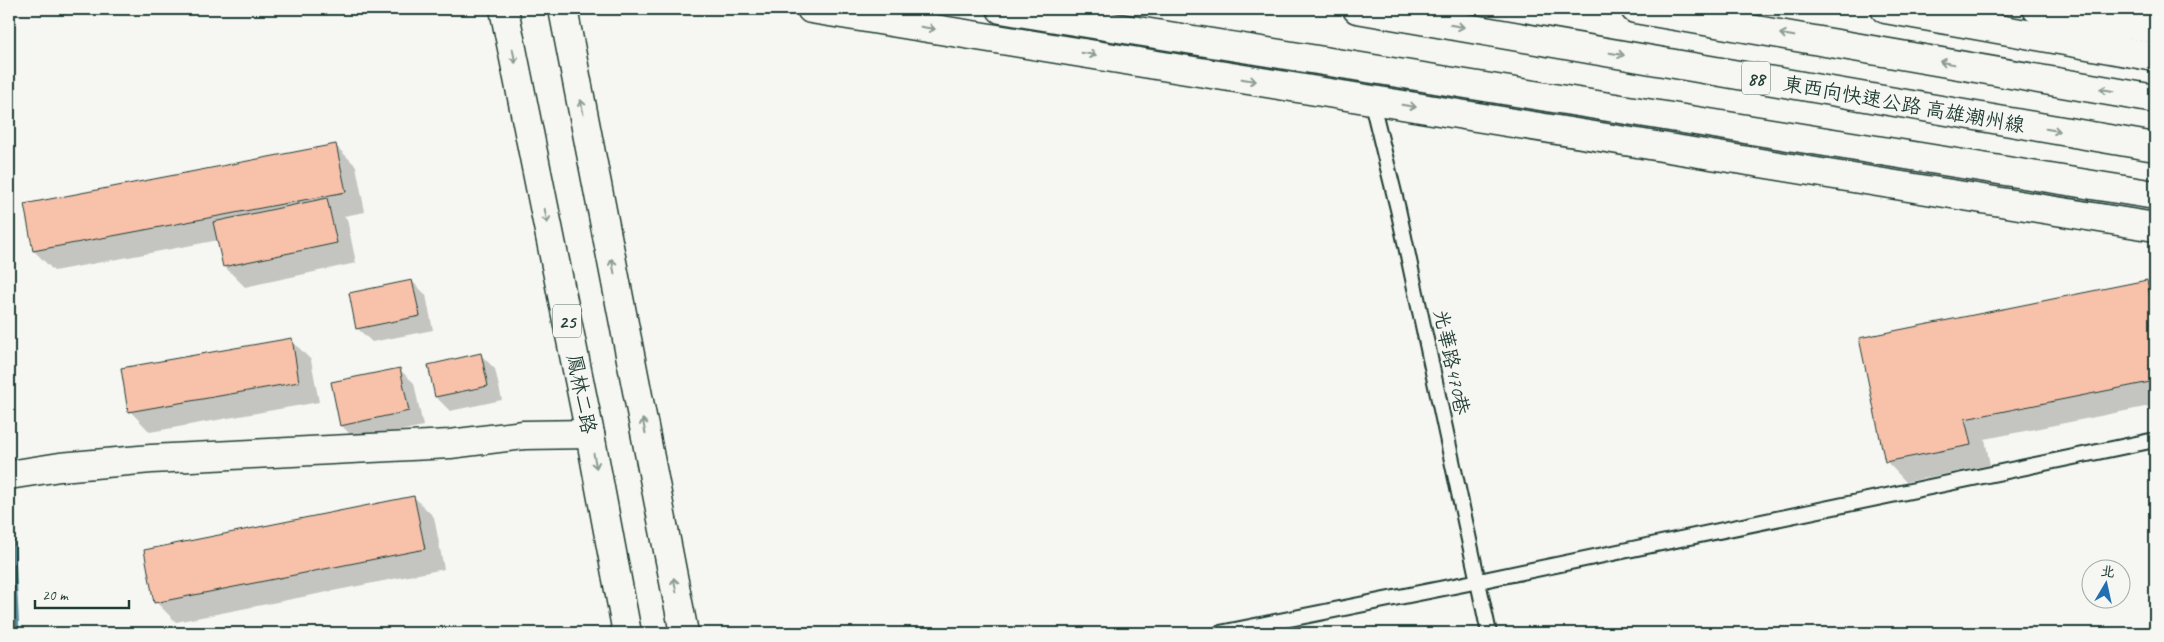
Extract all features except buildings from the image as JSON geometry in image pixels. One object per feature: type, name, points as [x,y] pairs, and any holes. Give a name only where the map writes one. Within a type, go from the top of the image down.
[{"type":"main road","name":"鳳林二路","points":[[504,9],[590,434],[627,633]]},
{"type":"main road","points":[[563,9],[684,633]]},
{"type":"main road","points":[[811,9],[2155,227]]},
{"type":"main road","points":[[1002,9],[2155,195]]},
{"type":"main road","name":"東西向快速公路 高雄潮州線","points":[[1358,9],[2155,147]]},
{"type":"main road","name":"88","points":[[1635,9],[2155,99]]},
{"type":"main road","points":[[1885,9],[2155,57]]},
{"type":"main road","points":[[2037,9],[2155,29]]},
{"type":"main road","points":[[9,475],[60,467],[151,459],[450,444],[524,435],[590,434]]},
{"type":"lane","name":"光華路470巷","points":[[1371,99],[1398,209],[1489,633]]},
{"type":"lane","points":[[1220,633],[2155,440]]},
{"type":"waterway","points":[[9,515],[15,633]]}]
